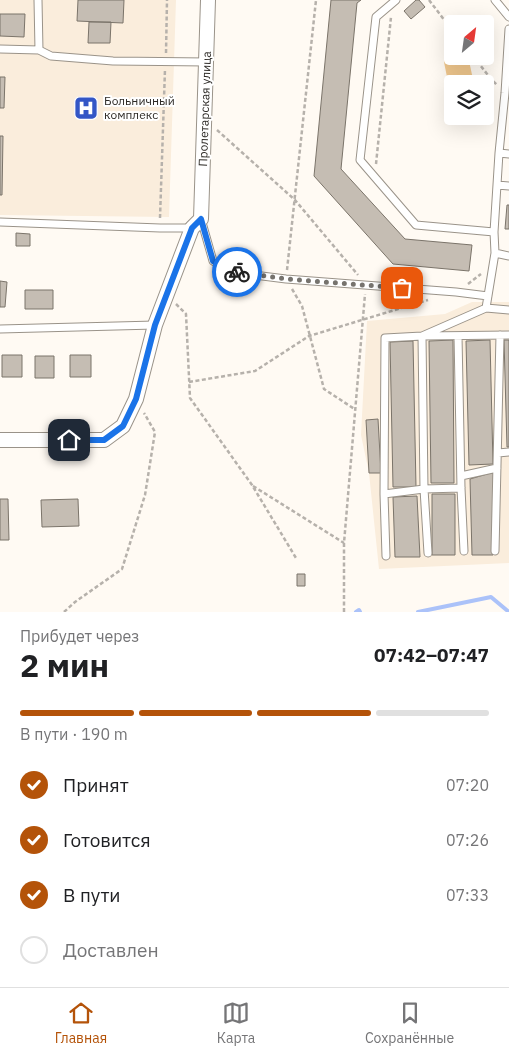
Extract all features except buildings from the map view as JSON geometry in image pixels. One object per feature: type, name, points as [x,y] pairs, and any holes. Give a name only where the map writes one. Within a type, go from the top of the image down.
[{"type":"street","name":"Пролетарская улица","points":[[0,440],[104,440],[123,426],[136,399],[155,325],[197,223],[205,119],[208,0]]},
{"type":"lane","points":[[38,0],[39,50]]},
{"type":"lane","points":[[494,0],[509,17]]},
{"type":"lane","points":[[394,2],[376,17],[360,160],[416,225],[494,232]]},
{"type":"lane","points":[[486,308],[495,253],[494,232],[499,153],[507,93],[509,29]]},
{"type":"lane","points":[[0,49],[39,50],[51,56],[113,61],[207,62]]},
{"type":"lane","points":[[499,153],[509,154]]},
{"type":"lane","points":[[498,185],[509,186]]},
{"type":"lane","points":[[0,222],[160,228],[197,223],[213,261],[230,272],[286,279],[488,296]]},
{"type":"lane","points":[[495,253],[509,256]]},
{"type":"lane","points":[[422,336],[486,308],[509,310]]},
{"type":"lane","points":[[0,329],[155,325]]},
{"type":"lane","points":[[495,551],[500,335]]},
{"type":"lane","points":[[386,556],[384,494],[385,338],[509,335]]},
{"type":"lane","points":[[422,336],[424,489],[428,553]]},
{"type":"lane","points":[[458,336],[464,551]]},
{"type":"lane","points":[[498,453],[509,452]]},
{"type":"lane","points":[[461,476],[497,468]]},
{"type":"lane","points":[[384,494],[424,489],[461,488]]},
{"type":"path","points":[[160,228],[167,0]]},
{"type":"path","points":[[316,0],[286,279],[302,306],[324,389],[356,410]]},
{"type":"path","points":[[429,0],[444,20]]},
{"type":"path","points":[[375,178],[394,2]]},
{"type":"path","points":[[480,65],[491,79],[507,93]]},
{"type":"path","points":[[205,119],[295,200],[366,285],[344,543],[344,612]]},
{"type":"path","points":[[456,292],[492,266]]},
{"type":"path","points":[[167,294],[186,314],[190,398],[252,485],[296,558]]},
{"type":"path","points":[[189,382],[255,371],[309,336],[428,300]]},
{"type":"path","points":[[64,612],[122,569],[145,495],[154,432],[136,399]]},
{"type":"path","points":[[252,485],[344,543]]},
{"type":"shaded area","name":"Больничный комплекс","points":[[0,0],[176,0],[169,217],[0,215]]},
{"type":"shaded area","points":[[445,65],[470,65],[472,75],[447,75]]},
{"type":"shaded area","points":[[472,302],[509,302],[509,563],[379,569],[369,473],[361,435],[367,321],[445,314]]},
{"type":"waterway","points":[[418,612],[491,597],[509,612]]},
{"type":"waterway","points":[[356,612],[359,610],[360,612]]},
{"type":"way so far","points":[[237,272],[286,279],[402,288]]},
{"type":"place","name":"Больничный комплекс","points":[[86,108]]},
{"type":"route","points":[[69,440],[104,440],[123,426],[136,399],[155,325],[192,228],[201,219],[213,261],[230,272],[237,272]]}]
